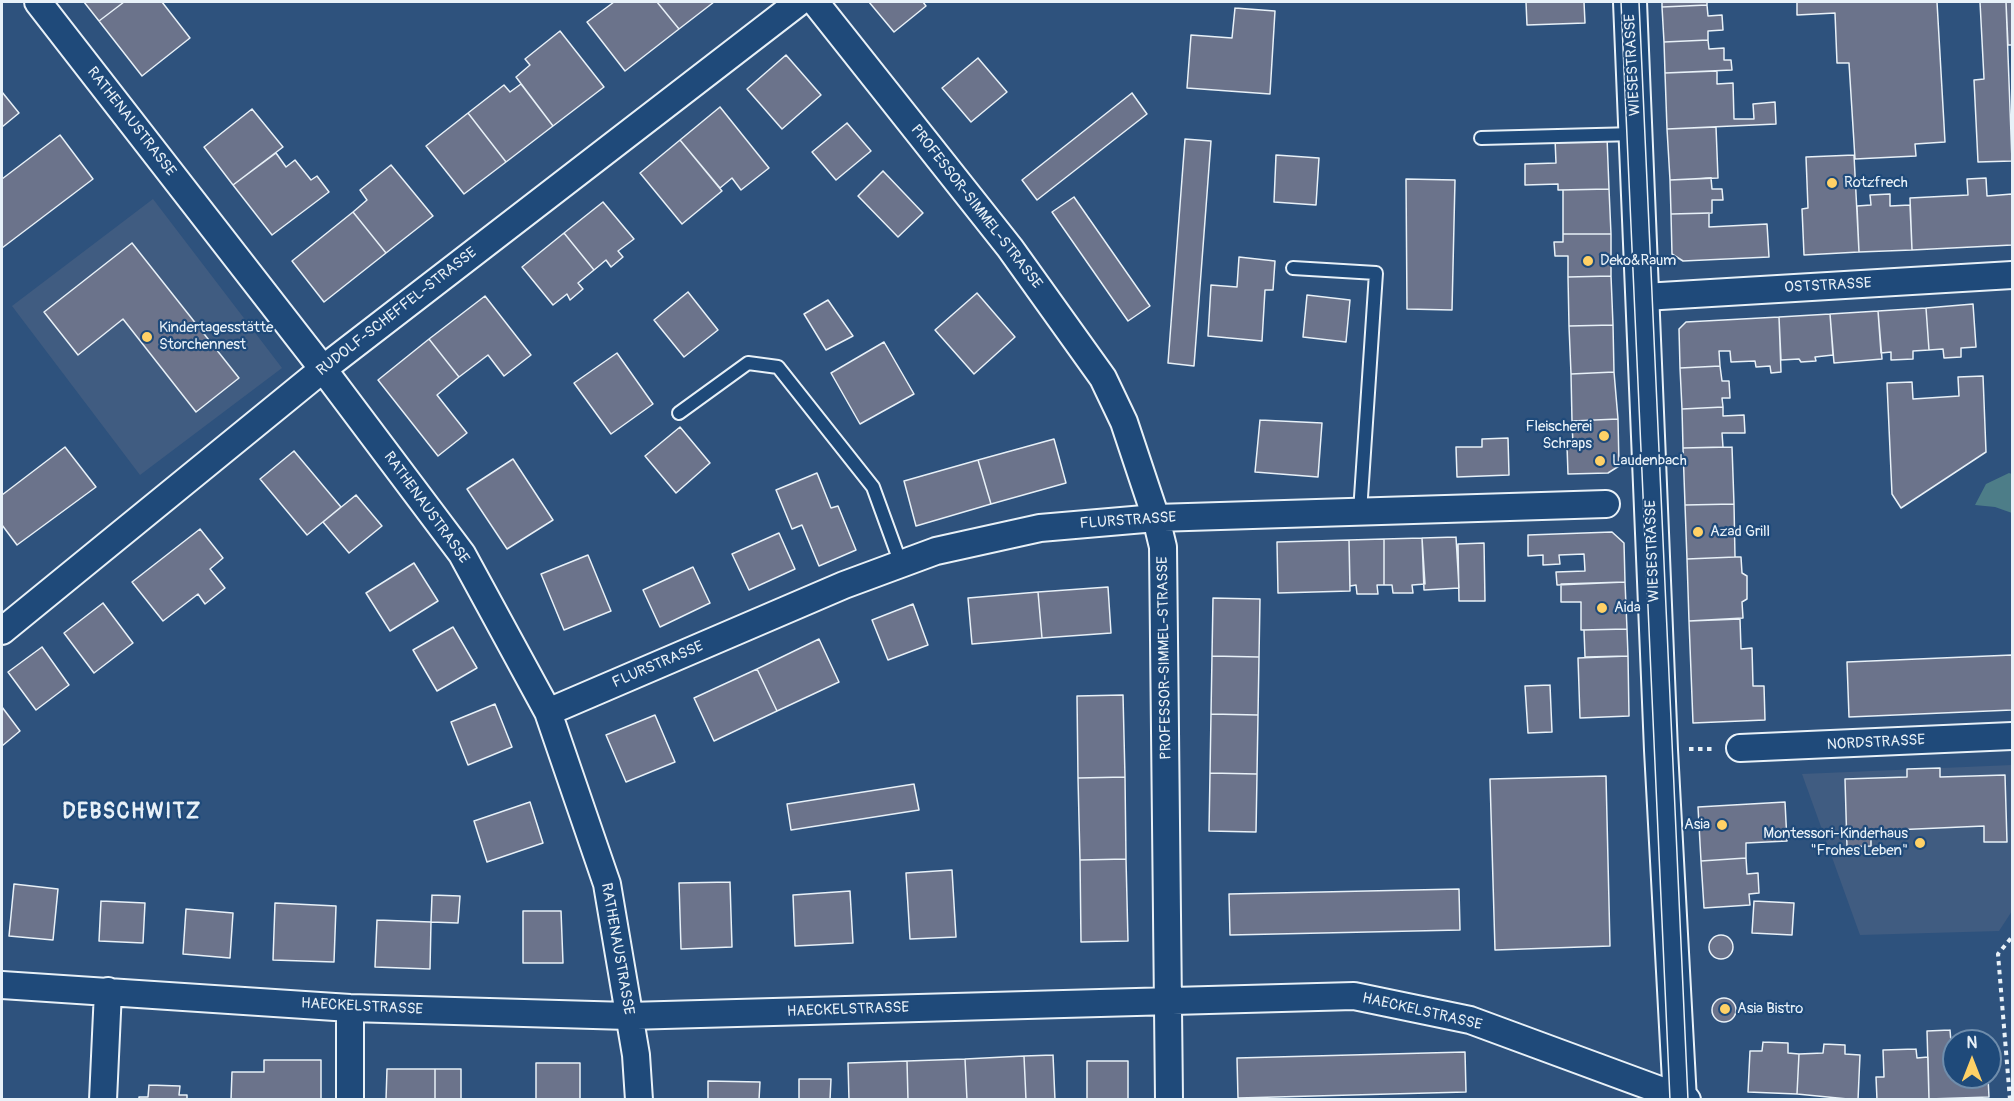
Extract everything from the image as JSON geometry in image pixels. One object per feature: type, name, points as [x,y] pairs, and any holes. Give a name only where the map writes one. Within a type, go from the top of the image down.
[{"type":"street","name":"RATHENAUSTRASSE","points":[[38,2],[323,369],[462,554],[549,712],[607,884],[636,1055],[639,1100]]},
{"type":"street","name":"RUDOLF-SCHEFFEL-STRASSE","points":[[2,632],[323,369],[799,2]]},
{"type":"street","name":"PROFESSOR-SIMMEL-STRASSE","points":[[815,2],[1010,248],[1102,378],[1124,422],[1156,518],[1163,547],[1169,1100]]},
{"type":"street","name":"WIESESTRASSE","points":[[1630,2],[1661,750],[1682,1098]]},
{"type":"street","name":"OSTSTRASSE","points":[[1644,297],[2013,276]]},
{"type":"street","name":"FLURSTRASSE","points":[[549,712],[844,585],[936,551],[1040,528],[1156,518],[1606,504]]},
{"type":"street","name":"NORDSTRASSE","points":[[1740,748],[2013,736]]},
{"type":"street","name":"HAECKELSTRASSE","points":[[2,985],[350,1008],[628,1016],[1354,996],[1470,1020],[1682,1098]]},
{"type":"street","points":[[103,1100],[108,991]]},
{"type":"street","points":[[350,1008],[350,1100]]},
{"type":"lane","points":[[1481,138],[1636,134]]},
{"type":"lane","points":[[1293,268],[1376,273],[1360,512]]},
{"type":"lane","points":[[679,413],[748,363],[778,367],[873,488],[902,564]]},
{"type":"path","points":[[1661,750],[1740,748]]},
{"type":"path","points":[[2010,1100],[1998,954],[2013,937]]},
{"type":"shaded area","name":"Kindertagesstätte Storchennest","points":[[153,199],[282,368],[140,475],[12,306]]},
{"type":"shaded area","name":"Montessori-Kinderhaus \"Frohes Leben\"","points":[[2012,765],[2012,911],[1999,931],[1860,935],[1802,774]]},
{"type":"green space","points":[[2009,473],[2012,474],[2012,513],[1995,507],[1975,505],[1986,484]]},
{"type":"building","points":[[84,2],[124,2],[99,21]]},
{"type":"building","points":[[124,2],[162,2],[190,38],[142,76],[99,21]]},
{"type":"building","points":[[614,2],[657,2],[679,29],[625,71],[587,22]]},
{"type":"building","points":[[657,2],[714,2],[679,29]]},
{"type":"building","points":[[869,2],[923,2],[926,6],[894,32]]},
{"type":"building","points":[[1526,2],[1584,2],[1585,23],[1527,25]]},
{"type":"building","points":[[1662,2],[1707,2],[1707,5],[1662,7]]},
{"type":"building","points":[[1797,2],[1937,2],[1945,142],[1915,144],[1916,156],[1855,159],[1849,63],[1837,63],[1835,13],[1797,15]]},
{"type":"building","points":[[1980,2],[2006,2],[2012,161],[1978,162],[1974,80],[1984,79]]},
{"type":"building","points":[[2006,2],[2012,2],[2012,45],[2008,45]]},
{"type":"building","points":[[1707,5],[1708,16],[1722,15],[1723,30],[1708,31],[1708,40],[1664,42],[1662,7]]},
{"type":"building","points":[[1235,8],[1275,11],[1270,94],[1187,88],[1191,35],[1232,38]]},
{"type":"building","points":[[560,31],[604,87],[553,126],[516,77],[530,65],[525,59]]},
{"type":"building","points":[[1708,40],[1709,49],[1724,48],[1724,60],[1731,60],[1732,70],[1665,73],[1664,42]]},
{"type":"building","points":[[786,55],[821,95],[782,129],[747,89]]},
{"type":"building","points":[[978,58],[1007,92],[971,122],[942,88]]},
{"type":"building","points":[[1717,71],[1717,84],[1733,83],[1734,119],[1754,119],[1753,104],[1775,102],[1776,124],[1667,129],[1665,73]]},
{"type":"building","points":[[521,84],[553,126],[506,162],[468,113],[504,85],[510,92]]},
{"type":"building","points":[[2,92],[19,113],[2,127]]},
{"type":"building","points":[[1132,93],[1147,114],[1037,200],[1022,180]]},
{"type":"building","points":[[720,107],[769,168],[741,190],[732,178],[720,188],[680,140]]},
{"type":"building","points":[[252,109],[283,147],[233,185],[204,147]]},
{"type":"building","points":[[468,113],[506,162],[464,194],[426,146]]},
{"type":"building","points":[[847,123],[871,151],[836,180],[812,152]]},
{"type":"building","points":[[1716,127],[1718,178],[1670,180],[1667,129]]},
{"type":"building","points":[[60,135],[93,179],[2,248],[2,179]]},
{"type":"building","points":[[1607,137],[1609,189],[1558,190],[1558,184],[1525,185],[1525,164],[1556,163],[1555,139]]},
{"type":"building","points":[[1185,139],[1211,141],[1194,366],[1168,363]]},
{"type":"building","points":[[680,140],[722,191],[682,224],[640,173]]},
{"type":"building","points":[[276,153],[286,167],[295,160],[311,180],[317,176],[329,192],[272,235],[233,185]]},
{"type":"building","points":[[1276,155],[1319,158],[1316,205],[1274,202]]},
{"type":"building","name":"Rotzfrech","points":[[1854,155],[1859,252],[1804,255],[1802,209],[1808,208],[1806,157]]},
{"type":"building","points":[[391,165],[433,216],[386,253],[353,212],[367,200],[360,190]]},
{"type":"building","points":[[883,171],[923,213],[898,237],[858,196]]},
{"type":"building","points":[[1711,178],[1712,189],[1722,189],[1723,200],[1712,200],[1712,213],[1671,214],[1670,180]]},
{"type":"building","points":[[1986,178],[1987,196],[2012,194],[2012,245],[1912,250],[1910,198],[1968,195],[1967,179]]},
{"type":"building","points":[[1406,179],[1455,180],[1452,310],[1407,309]]},
{"type":"building","points":[[1609,189],[1611,234],[1563,234],[1563,190]]},
{"type":"building","points":[[1890,194],[1890,206],[1910,205],[1912,250],[1859,252],[1857,206],[1871,205],[1870,195]]},
{"type":"building","points":[[1074,197],[1150,306],[1128,321],[1052,212]]},
{"type":"building","points":[[603,202],[634,239],[618,251],[623,257],[611,267],[606,260],[594,270],[564,233]]},
{"type":"building","points":[[353,212],[386,253],[324,302],[292,261]]},
{"type":"building","points":[[1709,213],[1709,227],[1767,224],[1769,257],[1683,261],[1672,254],[1671,214]]},
{"type":"building","points":[[564,233],[594,270],[578,283],[583,289],[570,300],[567,294],[553,305],[522,267]]},
{"type":"building","points":[[1563,234],[1611,234],[1611,276],[1568,277],[1568,256],[1555,256],[1554,242],[1563,242]]},
{"type":"building","points":[[132,243],[239,378],[196,412],[123,319],[78,355],[44,312]]},
{"type":"building","points":[[1239,257],[1275,261],[1273,290],[1265,290],[1262,341],[1208,336],[1211,285],[1237,287]]},
{"type":"building","points":[[1611,276],[1613,325],[1569,326],[1568,277]]},
{"type":"building","points":[[688,292],[718,330],[684,357],[654,320]]},
{"type":"building","points":[[977,293],[1015,337],[974,374],[935,330]]},
{"type":"building","points":[[1307,295],[1350,300],[1346,342],[1303,337]]},
{"type":"building","points":[[485,296],[531,355],[504,376],[488,355],[459,377],[429,339]]},
{"type":"building","points":[[828,300],[853,336],[826,350],[804,314]]},
{"type":"building","points":[[1973,304],[1976,347],[1961,348],[1961,357],[1944,358],[1943,349],[1929,350],[1926,308]]},
{"type":"building","points":[[1926,308],[1929,350],[1913,351],[1913,359],[1891,360],[1891,352],[1881,353],[1878,311]]},
{"type":"building","points":[[1878,311],[1882,359],[1834,363],[1830,314]]},
{"type":"building","points":[[1830,314],[1833,355],[1815,357],[1816,361],[1781,360],[1779,317]]},
{"type":"building","points":[[1779,317],[1781,372],[1771,373],[1770,366],[1756,367],[1755,361],[1731,362],[1730,351],[1719,351],[1720,366],[1680,368],[1679,329],[1686,322]]},
{"type":"building","points":[[1613,325],[1614,372],[1571,374],[1569,326]]},
{"type":"building","points":[[429,339],[459,377],[437,395],[467,433],[438,456],[378,380]]},
{"type":"building","points":[[884,342],[914,394],[860,424],[831,373]]},
{"type":"building","points":[[617,353],[653,404],[611,434],[574,383]]},
{"type":"building","points":[[1720,366],[1722,381],[1729,381],[1730,398],[1722,398],[1723,407],[1682,409],[1680,368]]},
{"type":"building","points":[[1614,372],[1618,419],[1572,421],[1571,374]]},
{"type":"building","points":[[1983,376],[1986,452],[1901,508],[1892,494],[1887,383],[1912,382],[1913,399],[1959,396],[1958,377]]},
{"type":"building","points":[[1723,407],[1723,416],[1744,415],[1745,433],[1722,433],[1723,447],[1683,448],[1682,409]]},
{"type":"building","points":[[1618,419],[1619,466],[1608,473],[1568,474],[1567,446],[1573,445],[1572,421]]},
{"type":"building","points":[[1260,420],[1322,423],[1318,477],[1255,472]]},
{"type":"building","points":[[680,427],[710,463],[676,493],[645,456]]},
{"type":"building","points":[[1508,438],[1509,475],[1457,477],[1456,447],[1482,447],[1482,439]]},
{"type":"building","points":[[1054,439],[1066,483],[991,504],[978,460]]},
{"type":"building","points":[[65,447],[96,487],[17,545],[2,525],[2,495]]},
{"type":"building","points":[[1732,447],[1734,504],[1685,505],[1683,448]]},
{"type":"building","points":[[294,451],[341,507],[307,535],[260,479]]},
{"type":"building","points":[[513,459],[553,520],[507,549],[467,489]]},
{"type":"building","points":[[978,460],[991,504],[916,526],[904,481]]},
{"type":"building","points":[[817,473],[831,508],[838,506],[856,550],[819,566],[802,525],[792,529],[776,490]]},
{"type":"building","points":[[356,495],[382,526],[349,553],[323,522]]},
{"type":"building","points":[[1734,504],[1735,557],[1687,559],[1685,505]]},
{"type":"building","points":[[200,529],[223,558],[210,569],[225,588],[205,604],[198,594],[163,621],[132,582]]},
{"type":"building","points":[[1612,532],[1624,543],[1625,582],[1557,585],[1556,572],[1585,571],[1584,554],[1559,555],[1560,564],[1543,565],[1543,555],[1528,556],[1528,535]]},
{"type":"building","points":[[779,533],[795,569],[749,590],[732,554]]},
{"type":"building","points":[[1456,537],[1459,588],[1424,590],[1422,538]]},
{"type":"building","points":[[1422,538],[1425,584],[1412,585],[1413,593],[1393,593],[1392,585],[1384,585],[1384,539]]},
{"type":"building","points":[[1384,539],[1384,585],[1377,585],[1378,594],[1357,594],[1356,585],[1350,586],[1349,540]]},
{"type":"building","points":[[1349,540],[1350,591],[1278,593],[1277,542]]},
{"type":"building","points":[[1484,543],[1485,601],[1459,601],[1458,544]]},
{"type":"building","points":[[588,555],[611,611],[564,630],[541,574]]},
{"type":"building","points":[[1741,557],[1742,573],[1747,576],[1747,599],[1742,602],[1743,618],[1689,621],[1687,559]]},
{"type":"building","points":[[414,563],[438,601],[390,631],[366,593]]},
{"type":"building","points":[[693,567],[710,603],[660,627],[643,590]]},
{"type":"building","points":[[1625,582],[1627,629],[1581,630],[1581,602],[1561,602],[1561,584]]},
{"type":"building","points":[[1108,587],[1111,633],[1042,638],[1038,592]]},
{"type":"building","points":[[1038,592],[1042,638],[972,644],[968,598]]},
{"type":"building","points":[[1213,598],[1260,599],[1259,657],[1212,656]]},
{"type":"building","points":[[103,603],[133,643],[94,673],[64,633]]},
{"type":"building","points":[[913,604],[928,645],[888,660],[872,620]]},
{"type":"building","points":[[1740,619],[1741,649],[1752,648],[1753,686],[1764,686],[1765,720],[1693,723],[1689,621]]},
{"type":"building","points":[[453,627],[477,668],[437,691],[413,650]]},
{"type":"building","points":[[1627,629],[1628,656],[1585,657],[1584,630]]},
{"type":"building","points":[[819,639],[839,682],[777,711],[757,669]]},
{"type":"building","points":[[42,647],[69,685],[36,710],[8,672]]},
{"type":"building","points":[[2012,655],[2012,710],[1849,717],[1847,662]]},
{"type":"building","points":[[1212,656],[1259,657],[1258,715],[1211,714]]},
{"type":"building","points":[[1628,656],[1629,716],[1580,718],[1578,658]]},
{"type":"building","points":[[757,669],[777,711],[714,741],[694,698]]},
{"type":"building","points":[[1550,685],[1552,732],[1528,733],[1525,686]]},
{"type":"building","points":[[1123,695],[1125,777],[1078,778],[1077,696]]},
{"type":"building","points":[[495,704],[512,747],[468,765],[451,722]]},
{"type":"building","points":[[2,707],[20,731],[2,746]]},
{"type":"building","points":[[1211,714],[1258,715],[1257,774],[1210,773]]},
{"type":"building","points":[[655,715],[675,762],[626,782],[606,735]]},
{"type":"building","points":[[1940,768],[1940,777],[2005,775],[2007,842],[1984,842],[1984,826],[1871,831],[1871,846],[1847,847],[1845,779],[1907,777],[1907,769]]},
{"type":"building","points":[[1210,773],[1257,774],[1256,832],[1209,831]]},
{"type":"building","points":[[1606,776],[1610,946],[1495,950],[1490,779]]},
{"type":"building","points":[[1125,777],[1126,859],[1080,860],[1078,778]]},
{"type":"building","points":[[914,784],[919,810],[791,830],[787,804]]},
{"type":"building","points":[[530,802],[543,843],[487,862],[474,821]]},
{"type":"building","points":[[1785,802],[1787,841],[1746,843],[1746,858],[1701,861],[1698,807]]},
{"type":"building","points":[[1746,858],[1747,874],[1758,873],[1759,893],[1749,894],[1750,905],[1704,908],[1701,861]]},
{"type":"building","points":[[1126,859],[1128,941],[1081,942],[1080,860]]},
{"type":"building","points":[[952,870],[956,937],[910,939],[906,873]]},
{"type":"building","points":[[730,882],[732,947],[681,949],[679,883]]},
{"type":"building","points":[[14,884],[58,889],[53,940],[9,936]]},
{"type":"building","points":[[1459,889],[1460,930],[1230,935],[1229,894]]},
{"type":"building","points":[[850,891],[853,943],[795,946],[793,895]]},
{"type":"building","points":[[432,895],[460,896],[458,923],[431,922]]},
{"type":"building","points":[[101,901],[145,903],[143,943],[99,941]]},
{"type":"building","points":[[1754,901],[1794,903],[1792,935],[1752,933]]},
{"type":"building","points":[[275,903],[336,906],[334,962],[273,960]]},
{"type":"building","points":[[186,909],[233,913],[230,958],[183,954]]},
{"type":"building","points":[[523,911],[561,911],[563,963],[523,963]]},
{"type":"building","points":[[377,920],[431,922],[430,969],[375,967]]},
{"type":"building","points":[[1716,935],[1726,935],[1733,942],[1733,952],[1726,959],[1716,959],[1709,952],[1709,942]]},
{"type":"building","points":[[1724,998],[1733,1001],[1736,1010],[1733,1019],[1724,1022],[1715,1019],[1712,1010],[1715,1001]]},
{"type":"building","points":[[1942,1030],[1942,1089],[1989,1089],[1989,1097],[1929,1099],[1927,1031]]},
{"type":"building","points":[[1763,1042],[1788,1043],[1788,1053],[1799,1054],[1797,1094],[1748,1092],[1750,1051],[1762,1051]]},
{"type":"building","points":[[1824,1044],[1845,1045],[1845,1054],[1860,1055],[1858,1100],[1797,1094],[1799,1054],[1823,1053]]},
{"type":"building","points":[[1916,1049],[1917,1058],[1928,1057],[1929,1099],[1877,1100],[1876,1077],[1884,1077],[1883,1050]]},
{"type":"building","points":[[1465,1052],[1466,1092],[1238,1098],[1237,1058]]},
{"type":"building","points":[[1053,1055],[1055,1100],[1026,1100],[1024,1056]]},
{"type":"building","points":[[1024,1056],[1026,1100],[967,1100],[965,1059]]},
{"type":"building","points":[[965,1059],[967,1100],[908,1100],[907,1061]]},
{"type":"building","points":[[264,1060],[321,1060],[321,1100],[231,1100],[232,1072],[264,1072]]},
{"type":"building","points":[[907,1061],[908,1100],[849,1100],[848,1063]]},
{"type":"building","points":[[1087,1061],[1128,1061],[1128,1100],[1087,1100]]},
{"type":"building","points":[[536,1063],[580,1063],[580,1100],[536,1100]]},
{"type":"building","points":[[387,1069],[435,1069],[435,1100],[386,1100]]},
{"type":"building","points":[[435,1069],[461,1069],[461,1100],[435,1099]]},
{"type":"building","points":[[799,1079],[831,1079],[830,1100],[799,1100]]},
{"type":"building","points":[[708,1081],[760,1082],[759,1100],[708,1100]]},
{"type":"building","points":[[149,1085],[180,1086],[179,1095],[187,1095],[187,1100],[139,1100],[139,1097],[148,1097]]},
{"type":"tram line","points":[[1621,2],[1670,1100]]},
{"type":"tram line","points":[[1639,2],[1688,1100]]},
{"type":"place","name":"Rotzfrech","points":[[1832,183]]},
{"type":"place","name":"Deko&Raum","points":[[1588,261]]},
{"type":"place","name":"Kindertagesstätte Storchennest","points":[[147,337]]},
{"type":"place","name":"Fleischerei Schraps","points":[[1604,436]]},
{"type":"place","name":"Laudenbach","points":[[1600,461]]},
{"type":"place","name":"Azad Grill","points":[[1698,532]]},
{"type":"place","name":"Aida","points":[[1602,608]]},
{"type":"place","name":"Asia","points":[[1722,825]]},
{"type":"place","name":"Montessori-Kinderhaus \"Frohes Leben\"","points":[[1920,843]]},
{"type":"place","name":"Asia Bistro","points":[[1725,1009]]},
{"type":"district","name":"DEBSCHWITZ","points":[[132,813]]}]
